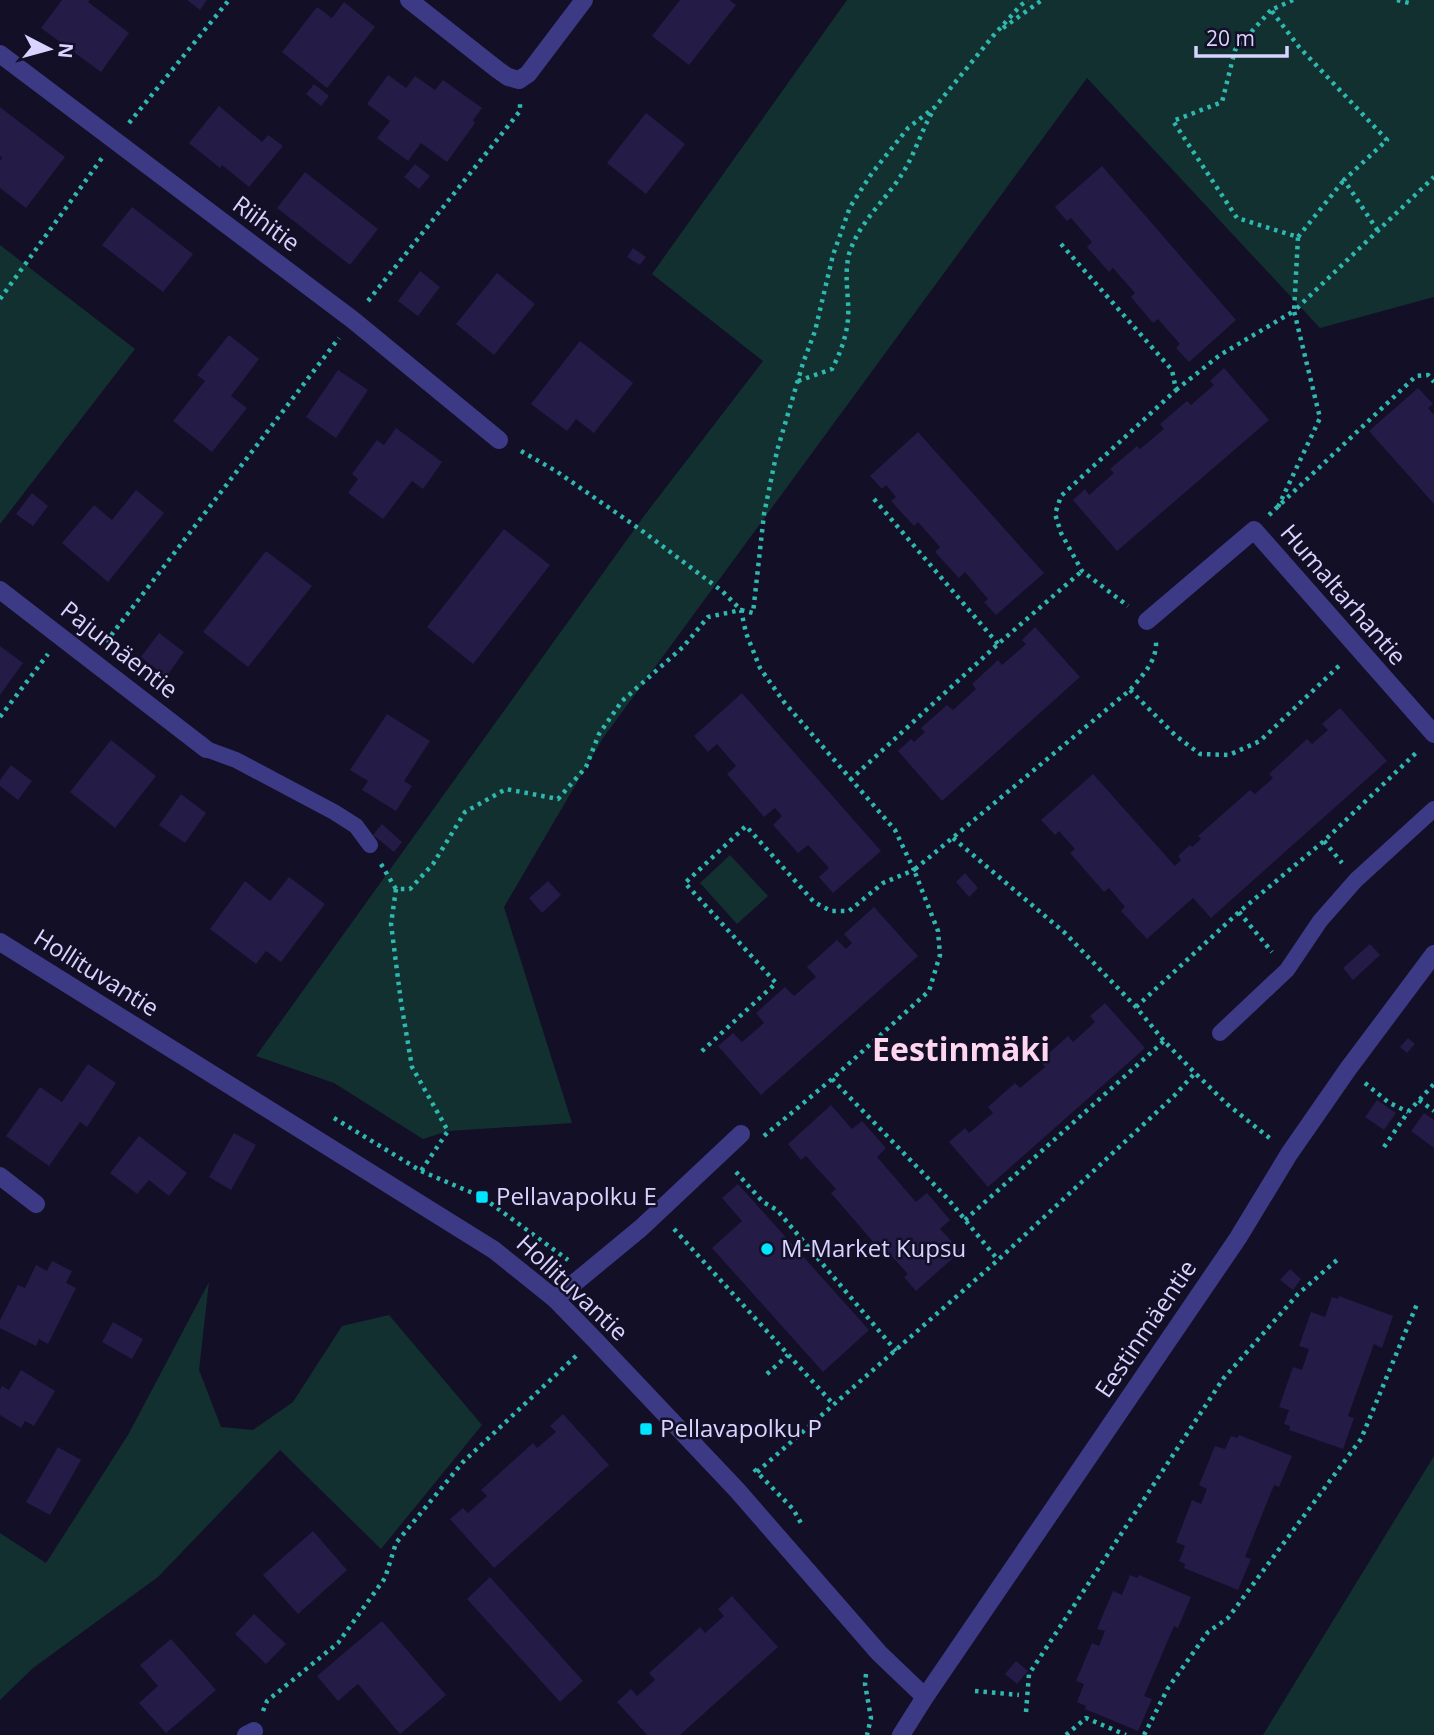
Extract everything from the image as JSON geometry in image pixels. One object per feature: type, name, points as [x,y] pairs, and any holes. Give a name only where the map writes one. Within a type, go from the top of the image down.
[{"type":"street","points":[[409,0],[498,70],[519,80],[528,74],[584,0]]},
{"type":"street","name":"Riihitie","points":[[0,54],[353,320],[499,440]]},
{"type":"street","name":"Humaltarhantie","points":[[1147,621],[1254,530],[1357,649],[1429,740]]},
{"type":"street","name":"Pajumäentie","points":[[0,590],[206,749]]},
{"type":"street","name":"Hollituvantie","points":[[0,942],[494,1250],[555,1299],[703,1452],[879,1653],[925,1696]]},
{"type":"street","name":"Eestinmäentie","points":[[901,1735],[1238,1238],[1289,1154],[1348,1069],[1434,954]]},
{"type":"street","points":[[555,1299],[641,1228],[741,1134]]},
{"type":"street","points":[[0,1176],[36,1204]]},
{"type":"lane","points":[[206,749],[236,760],[334,812],[356,826],[370,845]]},
{"type":"lane","points":[[1220,1032],[1287,970],[1320,921],[1356,880],[1434,809]]},
{"type":"path","points":[[0,299],[114,142],[229,0]]},
{"type":"path","points":[[396,889],[410,889],[433,864],[465,812],[506,789],[558,799],[586,767],[599,734],[622,701],[683,647],[708,617],[741,610],[753,613],[764,514],[777,451],[822,303],[833,255],[850,207],[872,173],[908,128],[935,107],[993,36],[1028,0]]},
{"type":"path","points":[[993,36],[1042,0]]},
{"type":"path","points":[[1293,0],[1271,10],[1234,50],[1222,102],[1174,121],[1237,218],[1298,237]]},
{"type":"path","points":[[1397,0],[1409,3],[1411,0]]},
{"type":"path","points":[[1271,10],[1299,47],[1387,139],[1344,180],[1298,237],[1294,311],[1320,418],[1278,507]]},
{"type":"path","points":[[92,660],[353,320],[520,111],[519,80]]},
{"type":"path","points":[[798,381],[827,373],[838,359],[848,321],[846,272],[850,253],[867,219],[903,172],[935,107]]},
{"type":"path","points":[[701,1052],[776,983],[685,883],[746,826],[814,902],[831,911],[849,911],[883,883],[914,870],[1130,690],[1152,664],[1157,646],[1147,621],[1082,571],[1061,533],[1055,514],[1061,496],[1176,390],[1220,355],[1294,311],[1434,177]]},
{"type":"path","points":[[1344,180],[1378,231]]},
{"type":"path","points":[[1061,244],[1172,370],[1176,390]]},
{"type":"path","points":[[1254,530],[1416,376],[1428,375],[1434,382]]},
{"type":"path","points":[[533,459],[556,471],[641,530],[722,591],[741,610],[746,633],[760,668],[784,702],[895,830],[938,931],[940,955],[929,991],[832,1079],[758,1140],[741,1134]]},
{"type":"path","points":[[874,499],[998,644]]},
{"type":"path","points":[[850,780],[1082,571]]},
{"type":"path","points":[[0,717],[62,637]]},
{"type":"path","points":[[1130,690],[1176,736],[1200,754],[1229,755],[1260,741],[1357,649]]},
{"type":"path","points":[[1136,1007],[1239,912],[1324,841],[1429,740]]},
{"type":"path","points":[[953,838],[1065,933],[1195,1073],[1227,1104],[1289,1154]]},
{"type":"path","points":[[370,845],[396,889],[391,924],[412,1067],[448,1131],[421,1171]]},
{"type":"path","points":[[1239,912],[1287,970]]},
{"type":"path","points":[[965,1220],[1164,1041]]},
{"type":"path","points":[[1348,1069],[1388,1102],[1408,1112]]},
{"type":"path","points":[[757,1472],[998,1260],[1174,1096],[1195,1073]]},
{"type":"path","points":[[832,1079],[948,1199],[998,1260]]},
{"type":"path","points":[[1384,1147],[1408,1112],[1434,1084]]},
{"type":"path","points":[[1419,1100],[1434,1111]]},
{"type":"path","points":[[327,1114],[421,1171],[482,1197],[567,1258]]},
{"type":"path","points":[[732,1167],[764,1202],[777,1210],[895,1350]]},
{"type":"path","points":[[668,1222],[834,1405]]},
{"type":"path","points":[[1026,1712],[1029,1674],[1223,1379],[1298,1294],[1337,1260]]},
{"type":"path","points":[[1144,1735],[1168,1688],[1208,1632],[1228,1618],[1361,1439],[1417,1304]]},
{"type":"path","points":[[250,1733],[267,1701],[338,1643],[355,1622],[385,1578],[396,1543],[463,1462],[578,1354]]},
{"type":"path","points":[[767,1374],[788,1355]]},
{"type":"path","points":[[867,1735],[871,1718],[865,1684],[866,1671],[879,1653]]},
{"type":"path","points":[[975,1691],[1019,1695]]},
{"type":"path","points":[[1066,1735],[1086,1718],[1126,1735]]},
{"type":"green space","points":[[847,0],[1434,0],[1434,297],[1320,328],[1087,78],[603,738],[504,907],[572,1123],[448,1131],[423,1139],[334,1083],[256,1056],[644,516],[763,361],[652,274]]},
{"type":"green space","points":[[0,245],[135,349],[0,524]]},
{"type":"green space","points":[[730,855],[768,896],[737,924],[700,883]]},
{"type":"green space","points":[[209,1282],[199,1370],[221,1427],[253,1430],[293,1402],[342,1326],[389,1315],[482,1425],[381,1549],[280,1450],[158,1577],[33,1668],[0,1700],[0,1533],[46,1563],[128,1435]]},
{"type":"green space","points":[[1434,1456],[1434,1735],[1263,1735]]},
{"type":"building","points":[[62,0],[90,0],[88,2],[129,33],[101,72],[41,28]]},
{"type":"building","points":[[187,0],[207,0],[200,10]]},
{"type":"building","points":[[680,0],[729,0],[736,5],[689,65],[652,36]]},
{"type":"building","points":[[344,2],[375,27],[327,88],[282,52],[317,7],[332,18]]},
{"type":"building","points":[[388,75],[406,88],[415,76],[435,90],[443,80],[482,108],[473,120],[475,123],[447,162],[421,143],[408,161],[377,138],[390,121],[367,104]]},
{"type":"building","points":[[314,84],[329,96],[321,106],[306,94]]},
{"type":"building","points":[[219,106],[262,142],[268,135],[283,146],[249,187],[189,143]]},
{"type":"building","points":[[0,107],[65,157],[26,208],[0,188]]},
{"type":"building","points":[[646,113],[685,144],[646,194],[607,163]]},
{"type":"building","points":[[415,164],[430,176],[419,189],[404,177]]},
{"type":"building","points":[[1102,166],[1236,320],[1189,362],[1176,348],[1180,344],[1158,319],[1153,323],[1131,297],[1135,293],[1113,268],[1109,272],[1087,247],[1092,242],[1071,218],[1067,221],[1055,207]]},
{"type":"building","points":[[305,172],[378,229],[350,265],[277,208]]},
{"type":"building","points":[[132,207],[193,254],[163,292],[102,245]]},
{"type":"building","points":[[633,248],[646,257],[640,265],[627,257]]},
{"type":"building","points":[[420,271],[440,287],[418,316],[398,301]]},
{"type":"building","points":[[497,273],[535,304],[494,355],[456,324]]},
{"type":"building","points":[[229,335],[259,359],[231,396],[247,408],[212,452],[173,421],[205,381],[197,375]]},
{"type":"building","points":[[580,341],[633,383],[594,433],[576,419],[567,431],[531,404]]},
{"type":"building","points":[[1224,368],[1269,420],[1117,551],[1073,500],[1085,489],[1089,495],[1114,473],[1110,469],[1137,446],[1140,449],[1164,429],[1160,424],[1187,401],[1191,405],[1214,385],[1210,381]]},
{"type":"building","points":[[338,370],[368,390],[336,438],[306,417]]},
{"type":"building","points":[[1418,388],[1433,404],[1428,408],[1434,415],[1434,504],[1369,431]]},
{"type":"building","points":[[396,428],[442,462],[423,489],[412,481],[383,519],[348,493],[358,479],[352,474],[377,440],[384,445]]},
{"type":"building","points":[[918,432],[1044,573],[996,615],[984,602],[988,599],[965,572],[959,578],[935,552],[940,547],[918,522],[914,526],[891,501],[896,497],[886,485],[882,489],[870,476]]},
{"type":"building","points":[[136,490],[164,513],[108,582],[62,543],[94,505],[112,520]]},
{"type":"building","points":[[32,493],[48,506],[33,526],[16,514]]},
{"type":"building","points":[[504,529],[550,565],[473,664],[427,627]]},
{"type":"building","points":[[266,551],[312,586],[248,667],[203,632]]},
{"type":"building","points":[[1035,627],[1080,677],[942,801],[898,751],[911,739],[914,742],[925,732],[921,728],[947,705],[953,710],[976,689],[972,684],[998,660],[1002,665],[1026,644],[1022,640]]},
{"type":"building","points":[[159,633],[184,652],[166,677],[141,657]]},
{"type":"building","points":[[0,646],[23,663],[0,695]]},
{"type":"building","points":[[742,693],[881,851],[833,893],[819,877],[829,868],[808,845],[798,853],[773,825],[782,816],[775,808],[764,817],[727,774],[736,766],[717,744],[708,752],[694,736]]},
{"type":"building","points":[[1340,708],[1387,761],[1211,918],[1193,898],[1147,939],[1121,911],[1125,907],[1109,888],[1104,892],[1070,853],[1075,849],[1059,831],[1055,835],[1041,820],[1093,774],[1175,866],[1181,860],[1178,856],[1201,839],[1198,836],[1250,790],[1255,794],[1273,778],[1269,774],[1307,739],[1312,744],[1328,730],[1322,724]]},
{"type":"building","points":[[387,714],[430,741],[404,781],[412,786],[396,811],[362,790],[368,781],[350,770]]},
{"type":"building","points":[[111,740],[156,776],[115,828],[70,792]]},
{"type":"building","points":[[11,765],[32,781],[18,800],[0,786],[0,780]]},
{"type":"building","points":[[181,794],[206,813],[185,843],[159,825]]},
{"type":"building","points":[[382,824],[402,842],[394,852],[373,835]]},
{"type":"building","points":[[965,873],[978,888],[969,897],[956,882]]},
{"type":"building","points":[[289,877],[325,904],[281,962],[266,951],[256,964],[210,929],[245,881],[270,901]]},
{"type":"building","points":[[548,881],[561,895],[542,913],[529,898]]},
{"type":"building","points":[[874,907],[918,956],[761,1095],[718,1046],[733,1033],[742,1042],[764,1023],[756,1013],[785,987],[794,996],[816,977],[807,967],[837,940],[846,949],[852,943],[844,934]]},
{"type":"building","points":[[1370,944],[1380,955],[1353,980],[1343,968]]},
{"type":"building","points":[[1105,1003],[1145,1048],[988,1187],[949,1142],[965,1128],[969,1133],[993,1113],[988,1107],[1015,1083],[1020,1088],[1045,1067],[1040,1061],[1068,1036],[1073,1042],[1095,1022],[1090,1016]]},
{"type":"building","points":[[1408,1038],[1415,1044],[1407,1053],[1400,1047]]},
{"type":"building","points":[[88,1064],[116,1083],[87,1127],[80,1122],[49,1166],[6,1136],[40,1087],[62,1102]]},
{"type":"building","points":[[1377,1100],[1396,1113],[1384,1130],[1365,1117]]},
{"type":"building","points":[[831,1105],[852,1129],[862,1121],[886,1148],[877,1157],[916,1202],[927,1193],[950,1220],[940,1229],[961,1251],[916,1291],[904,1277],[908,1274],[878,1241],[875,1244],[831,1193],[836,1189],[806,1156],[801,1160],[788,1144]]},
{"type":"building","points":[[1424,1113],[1434,1120],[1434,1148],[1411,1131]]},
{"type":"building","points":[[234,1133],[256,1145],[231,1190],[209,1177]]},
{"type":"building","points":[[139,1136],[187,1173],[169,1196],[149,1180],[137,1194],[110,1173]]},
{"type":"building","points":[[738,1184],[869,1330],[823,1372],[712,1248],[742,1221],[722,1198]]},
{"type":"building","points":[[52,1261],[72,1271],[66,1283],[76,1288],[48,1344],[39,1339],[36,1346],[0,1328],[0,1320],[18,1285],[25,1288],[36,1265],[47,1271]]},
{"type":"building","points":[[1290,1269],[1301,1279],[1293,1290],[1280,1280]]},
{"type":"building","points":[[1339,1296],[1393,1316],[1382,1348],[1374,1344],[1348,1416],[1354,1418],[1343,1449],[1289,1430],[1290,1426],[1284,1424],[1289,1410],[1279,1407],[1293,1367],[1302,1370],[1309,1349],[1299,1346],[1311,1312],[1325,1317],[1332,1297],[1338,1299]]},
{"type":"building","points":[[113,1322],[143,1339],[132,1359],[102,1342]]},
{"type":"building","points":[[21,1370],[55,1391],[34,1426],[25,1421],[21,1428],[0,1415],[0,1390],[2,1386],[9,1390]]},
{"type":"building","points":[[563,1414],[609,1465],[494,1568],[450,1519],[463,1508],[468,1513],[487,1496],[481,1490],[533,1443],[537,1448],[556,1432],[550,1426]]},
{"type":"building","points":[[1239,1435],[1292,1456],[1279,1487],[1274,1485],[1245,1557],[1251,1559],[1238,1590],[1184,1568],[1185,1564],[1179,1561],[1185,1546],[1176,1542],[1192,1500],[1201,1504],[1207,1489],[1199,1485],[1215,1446],[1225,1449],[1231,1436],[1238,1438]]},
{"type":"building","points":[[58,1447],[81,1460],[50,1515],[26,1502]]},
{"type":"building","points":[[313,1531],[347,1570],[298,1614],[263,1575]]},
{"type":"building","points":[[1130,1575],[1137,1578],[1139,1575],[1191,1597],[1178,1628],[1174,1626],[1144,1696],[1152,1699],[1138,1731],[1085,1709],[1086,1706],[1077,1702],[1084,1684],[1076,1681],[1092,1643],[1099,1646],[1105,1631],[1097,1629],[1113,1591],[1122,1595]]},
{"type":"building","points":[[490,1577],[583,1681],[560,1702],[467,1599]]},
{"type":"building","points":[[732,1596],[778,1647],[680,1735],[647,1735],[617,1702],[631,1689],[637,1696],[655,1680],[649,1673],[700,1627],[705,1633],[724,1616],[718,1609]]},
{"type":"building","points":[[254,1614],[286,1644],[266,1664],[235,1634]]},
{"type":"building","points":[[382,1621],[446,1695],[400,1734],[358,1684],[338,1701],[317,1676]]},
{"type":"building","points":[[171,1639],[216,1690],[166,1733],[139,1703],[158,1686],[140,1665]]},
{"type":"building","points":[[1016,1661],[1028,1671],[1017,1684],[1005,1674]]},
{"type":"place","name":"Pellavapolku E","points":[[482,1197]]},
{"type":"place","name":"M-Market Kupsu","points":[[767,1249]]},
{"type":"place","name":"Pellavapolku P","points":[[646,1429]]},
{"type":"district","name":"Eestinmäki","points":[[961,1050]]}]
